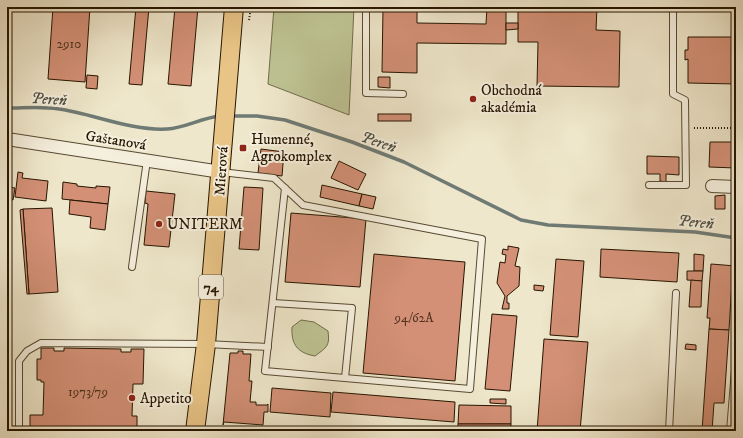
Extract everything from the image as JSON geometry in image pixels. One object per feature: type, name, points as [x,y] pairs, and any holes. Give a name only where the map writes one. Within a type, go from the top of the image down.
[{"type":"main road","name":"Mierová","points":[[195,431],[206,344],[234,7]]},
{"type":"street","name":"Gaštanová","points":[[7,139],[221,172]]},
{"type":"street","points":[[712,186],[736,187]]},
{"type":"lane","points":[[366,7],[366,93],[403,94]]},
{"type":"lane","points":[[649,185],[686,186],[685,100],[673,94],[673,7]]},
{"type":"lane","points":[[132,267],[147,160]]},
{"type":"lane","points":[[221,172],[274,178],[285,188],[303,205],[482,239],[470,389],[265,371],[285,188]]},
{"type":"lane","points":[[669,431],[676,292]]},
{"type":"lane","points":[[273,303],[352,308],[345,378]]},
{"type":"lane","points":[[19,431],[19,361],[27,351],[42,343],[206,344],[268,348]]},
{"type":"lane","points":[[730,431],[736,357]]},
{"type":"path","points":[[685,128],[736,128]]},
{"type":"green space","points":[[274,7],[354,7],[349,115],[268,84]]},
{"type":"green space","points":[[301,320],[314,322],[328,331],[327,346],[315,356],[304,353],[294,343],[292,327]]},
{"type":"building","points":[[53,7],[90,7],[85,82],[48,79]]},
{"type":"building","points":[[136,7],[149,7],[142,85],[129,84]]},
{"type":"building","points":[[175,7],[198,7],[191,86],[168,84]]},
{"type":"building","points":[[383,7],[417,7],[417,23],[486,24],[487,7],[506,7],[506,44],[417,43],[417,73],[382,72]]},
{"type":"building","points":[[518,7],[597,7],[596,30],[620,31],[619,87],[537,86],[538,42],[518,42]]},
{"type":"building","points":[[506,23],[518,23],[518,29],[506,30]]},
{"type":"building","points":[[688,37],[736,37],[736,84],[688,83],[688,59],[685,60],[685,50],[688,50]]},
{"type":"building","points":[[87,75],[98,76],[97,89],[86,88]]},
{"type":"building","points":[[378,77],[390,77],[390,88],[378,87]]},
{"type":"building","points":[[378,114],[411,114],[411,121],[378,121]]},
{"type":"building","points":[[710,142],[736,142],[736,168],[709,167]]},
{"type":"building","points":[[261,149],[284,152],[282,176],[258,173]]},
{"type":"building","points":[[299,153],[312,155],[312,161],[299,160]]},
{"type":"building","points":[[647,156],[679,157],[679,175],[666,174],[666,182],[660,181],[660,174],[647,174]]},
{"type":"building","points":[[339,161],[366,174],[358,190],[331,178]]},
{"type":"building","points":[[18,172],[23,173],[22,178],[48,181],[46,201],[15,197]]},
{"type":"building","points":[[63,182],[77,184],[77,186],[96,188],[96,186],[110,187],[108,204],[62,199]]},
{"type":"building","points":[[322,185],[362,194],[359,206],[320,197]]},
{"type":"building","points":[[9,187],[15,188],[13,200],[8,199]]},
{"type":"building","points":[[244,187],[263,188],[259,250],[239,249]]},
{"type":"building","name":"UNITERM","points":[[146,191],[175,194],[169,247],[144,245],[148,204],[145,203]]},
{"type":"building","points":[[362,194],[376,197],[373,209],[359,206]]},
{"type":"building","points":[[725,195],[725,209],[715,209],[715,196]]},
{"type":"building","points":[[70,200],[108,204],[105,230],[90,228],[91,217],[69,214]]},
{"type":"building","points":[[52,208],[58,292],[29,294],[23,209]]},
{"type":"building","points":[[23,209],[29,294],[27,294],[20,210]]},
{"type":"building","points":[[291,213],[366,219],[360,287],[285,282]]},
{"type":"building","points":[[508,246],[519,248],[515,266],[520,267],[519,286],[507,296],[509,309],[502,309],[505,296],[497,283],[500,262],[505,263],[506,255],[502,254],[503,249],[508,250]]},
{"type":"building","points":[[601,249],[679,253],[677,282],[600,277]]},
{"type":"building","points":[[374,254],[465,262],[455,381],[363,373]]},
{"type":"building","points":[[694,254],[704,255],[703,271],[694,271]]},
{"type":"building","points":[[556,259],[584,261],[578,337],[550,335]]},
{"type":"building","points":[[711,264],[736,266],[736,282],[732,281],[729,330],[709,329],[710,318],[707,318]]},
{"type":"building","points":[[687,271],[703,271],[702,281],[687,280]]},
{"type":"building","points":[[691,280],[702,281],[701,307],[689,307]]},
{"type":"building","points":[[534,285],[544,286],[543,291],[534,290]]},
{"type":"building","points":[[492,314],[517,316],[510,391],[485,389]]},
{"type":"building","points":[[709,329],[729,330],[724,403],[714,403],[712,431],[702,431]]},
{"type":"building","points":[[544,339],[588,342],[580,431],[537,431]]},
{"type":"building","points":[[686,344],[696,345],[696,350],[685,349]]},
{"type":"building","points":[[41,348],[54,348],[54,351],[64,351],[64,348],[121,349],[121,352],[131,352],[131,349],[144,349],[143,384],[133,384],[132,416],[137,416],[137,431],[30,431],[30,415],[43,415],[44,382],[37,380],[37,359],[41,359]]},
{"type":"building","points":[[238,351],[243,351],[243,354],[251,354],[249,381],[252,381],[250,402],[256,402],[256,405],[268,404],[268,412],[264,412],[263,425],[224,422],[223,425],[230,353],[238,353]]},
{"type":"building","points":[[272,388],[331,393],[330,417],[270,412]]},
{"type":"building","points":[[333,392],[455,402],[454,422],[331,412]]},
{"type":"building","points":[[490,399],[506,399],[506,404],[490,403]]},
{"type":"building","points":[[459,405],[511,406],[511,424],[458,424]]},
{"type":"building","points":[[458,424],[511,424],[511,430],[458,431]]},
{"type":"building","points":[[360,429],[432,431],[360,431]]},
{"type":"waterway","name":"Pereň","points":[[7,108],[39,107],[59,109],[126,125],[153,129],[174,128],[220,116]]},
{"type":"waterway","name":"Pereň","points":[[230,116],[257,116],[285,120],[352,142],[404,162],[521,220],[548,225],[695,232],[736,238]]},
{"type":"place","name":"Obchodná akadémia","points":[[473,99]]},
{"type":"place","name":"Humenné, Agrokomplex","points":[[243,148]]},
{"type":"place","name":"UNITERM","points":[[159,224]]},
{"type":"place","name":"Appetito","points":[[132,398]]}]
